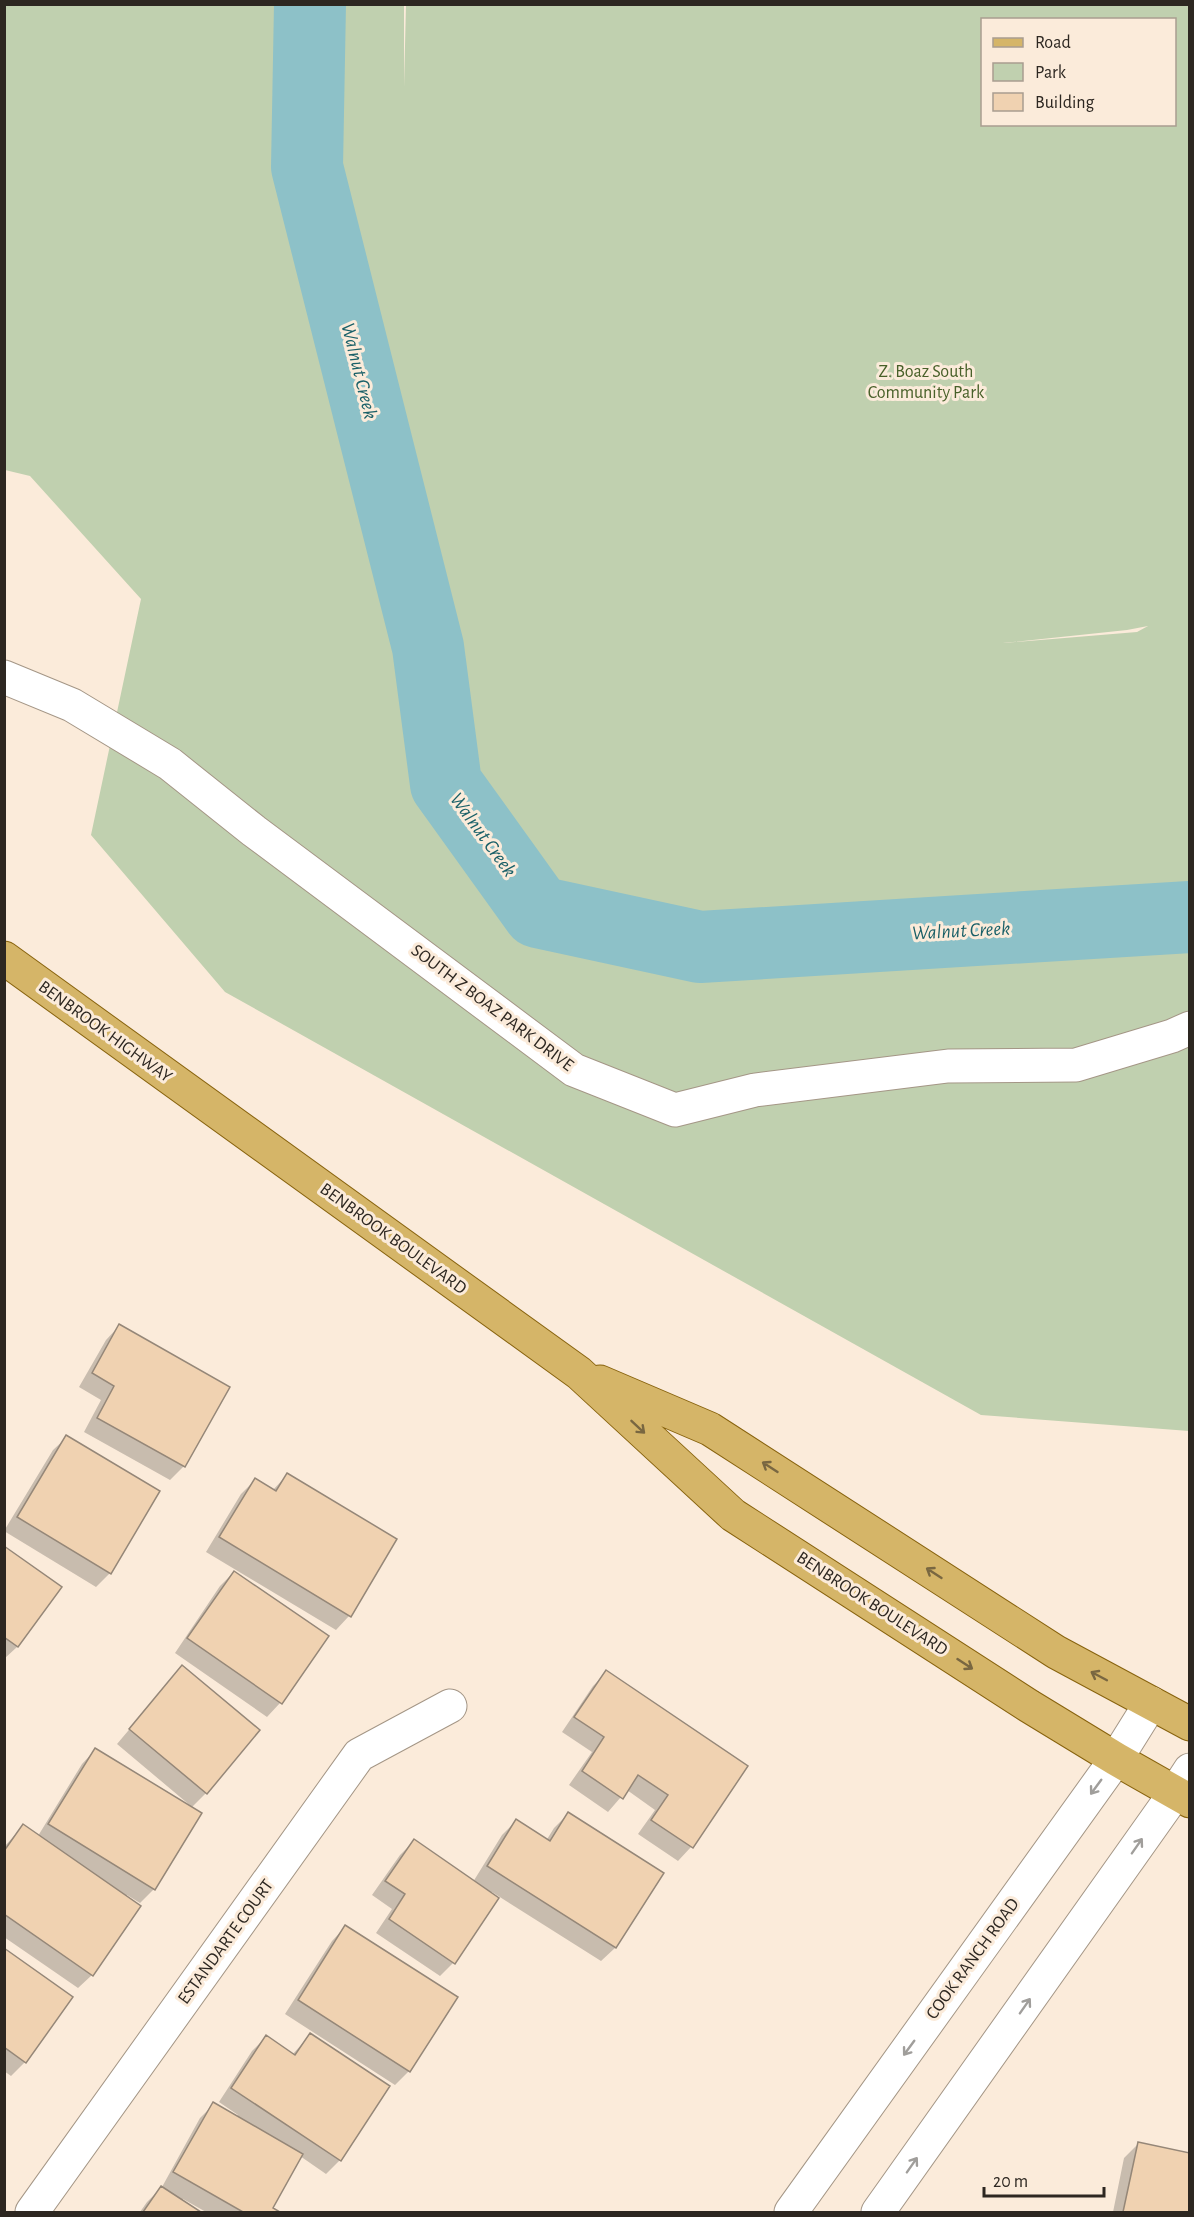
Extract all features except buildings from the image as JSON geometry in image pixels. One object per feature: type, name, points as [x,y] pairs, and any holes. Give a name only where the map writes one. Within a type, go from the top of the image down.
[{"type":"main road","name":"BENBROOK HIGHWAY","points":[[4,958],[206,1105]]},
{"type":"main road","name":"BENBROOK BOULEVARD","points":[[206,1105],[579,1373],[733,1515],[1116,1759],[1185,1788]]},
{"type":"main road","name":"BENBROOK BOULEVARD","points":[[579,1373],[710,1429],[1056,1653],[1190,1724]]},
{"type":"street","name":"SOUTH Z BOAZ PARK DRIVE","points":[[4,676],[72,705],[170,764],[254,831],[574,1070],[675,1110],[755,1090],[948,1066],[1076,1065],[1172,1036],[1190,1028]]},
{"type":"street","name":"COOK RANCH ROAD","points":[[791,2212],[1116,1759],[1151,1703]]},
{"type":"street","name":"ESTANDARTE COURT","points":[[32,2212],[359,1755],[450,1706]]},
{"type":"street","points":[[878,2212],[1185,1788]]},
{"type":"green space","name":"Z. Boaz South Community Park","points":[[5,5],[404,5],[404,87],[406,5],[1189,5],[1189,1431],[981,1415],[225,992],[91,835],[141,599],[30,476],[5,470]],"holes":[[[1148,626],[1137,632],[1003,643]]]},
{"type":"waterway","name":"Walnut Creek","points":[[310,4],[307,167],[428,647],[446,784],[538,912],[700,947],[1190,917]]}]
